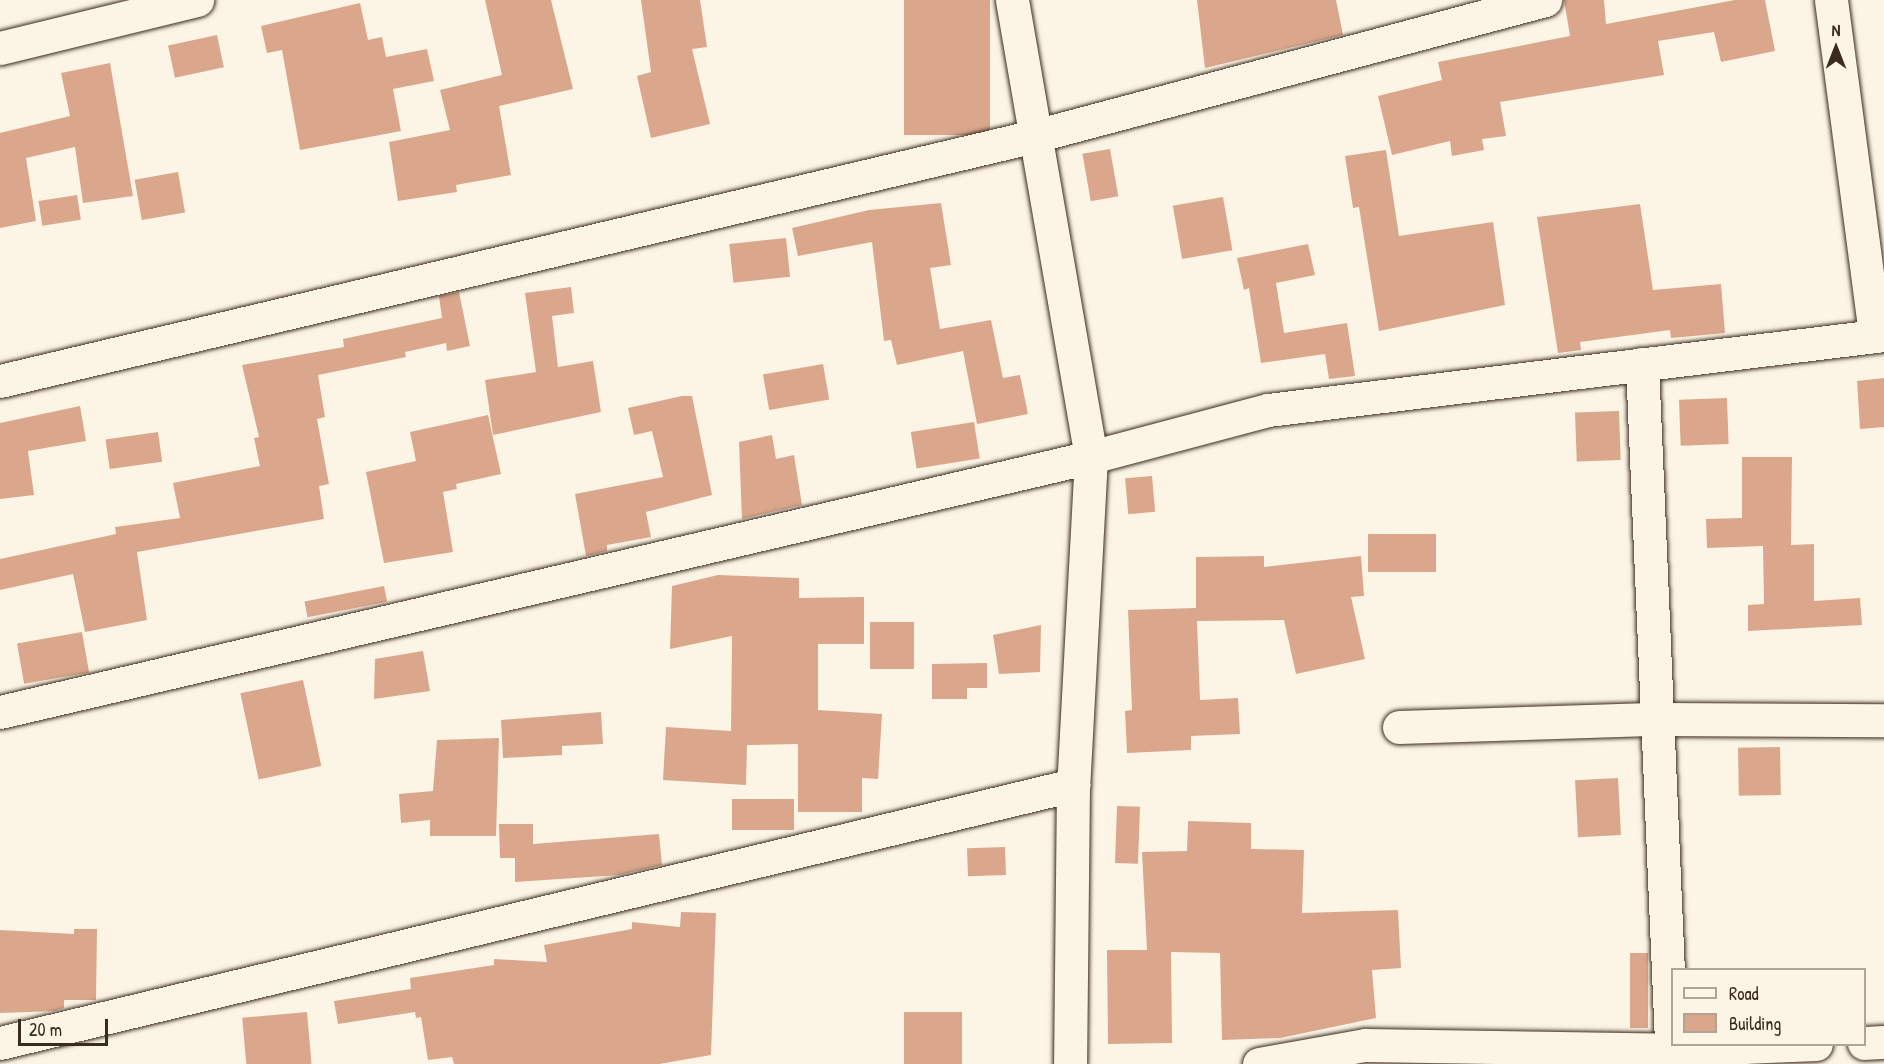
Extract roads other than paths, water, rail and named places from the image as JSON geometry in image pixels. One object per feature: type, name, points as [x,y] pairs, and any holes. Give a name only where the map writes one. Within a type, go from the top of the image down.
[{"type":"street","points":[[0,48],[196,0]]},
{"type":"street","points":[[1012,0],[1091,457],[1073,785],[1070,1064]]},
{"type":"street","points":[[0,381],[1035,136],[1545,0]]},
{"type":"street","points":[[0,712],[1091,457],[1268,410],[1880,335],[1831,0]]},
{"type":"street","points":[[1642,364],[1671,1033]]},
{"type":"street","points":[[1399,727],[1658,719],[1884,720]]},
{"type":"street","points":[[0,1043],[1073,785]]},
{"type":"street","points":[[1866,1042],[1884,1042]]},
{"type":"street","points":[[1259,1064],[1365,1045],[1672,1057],[1794,1046]]}]
